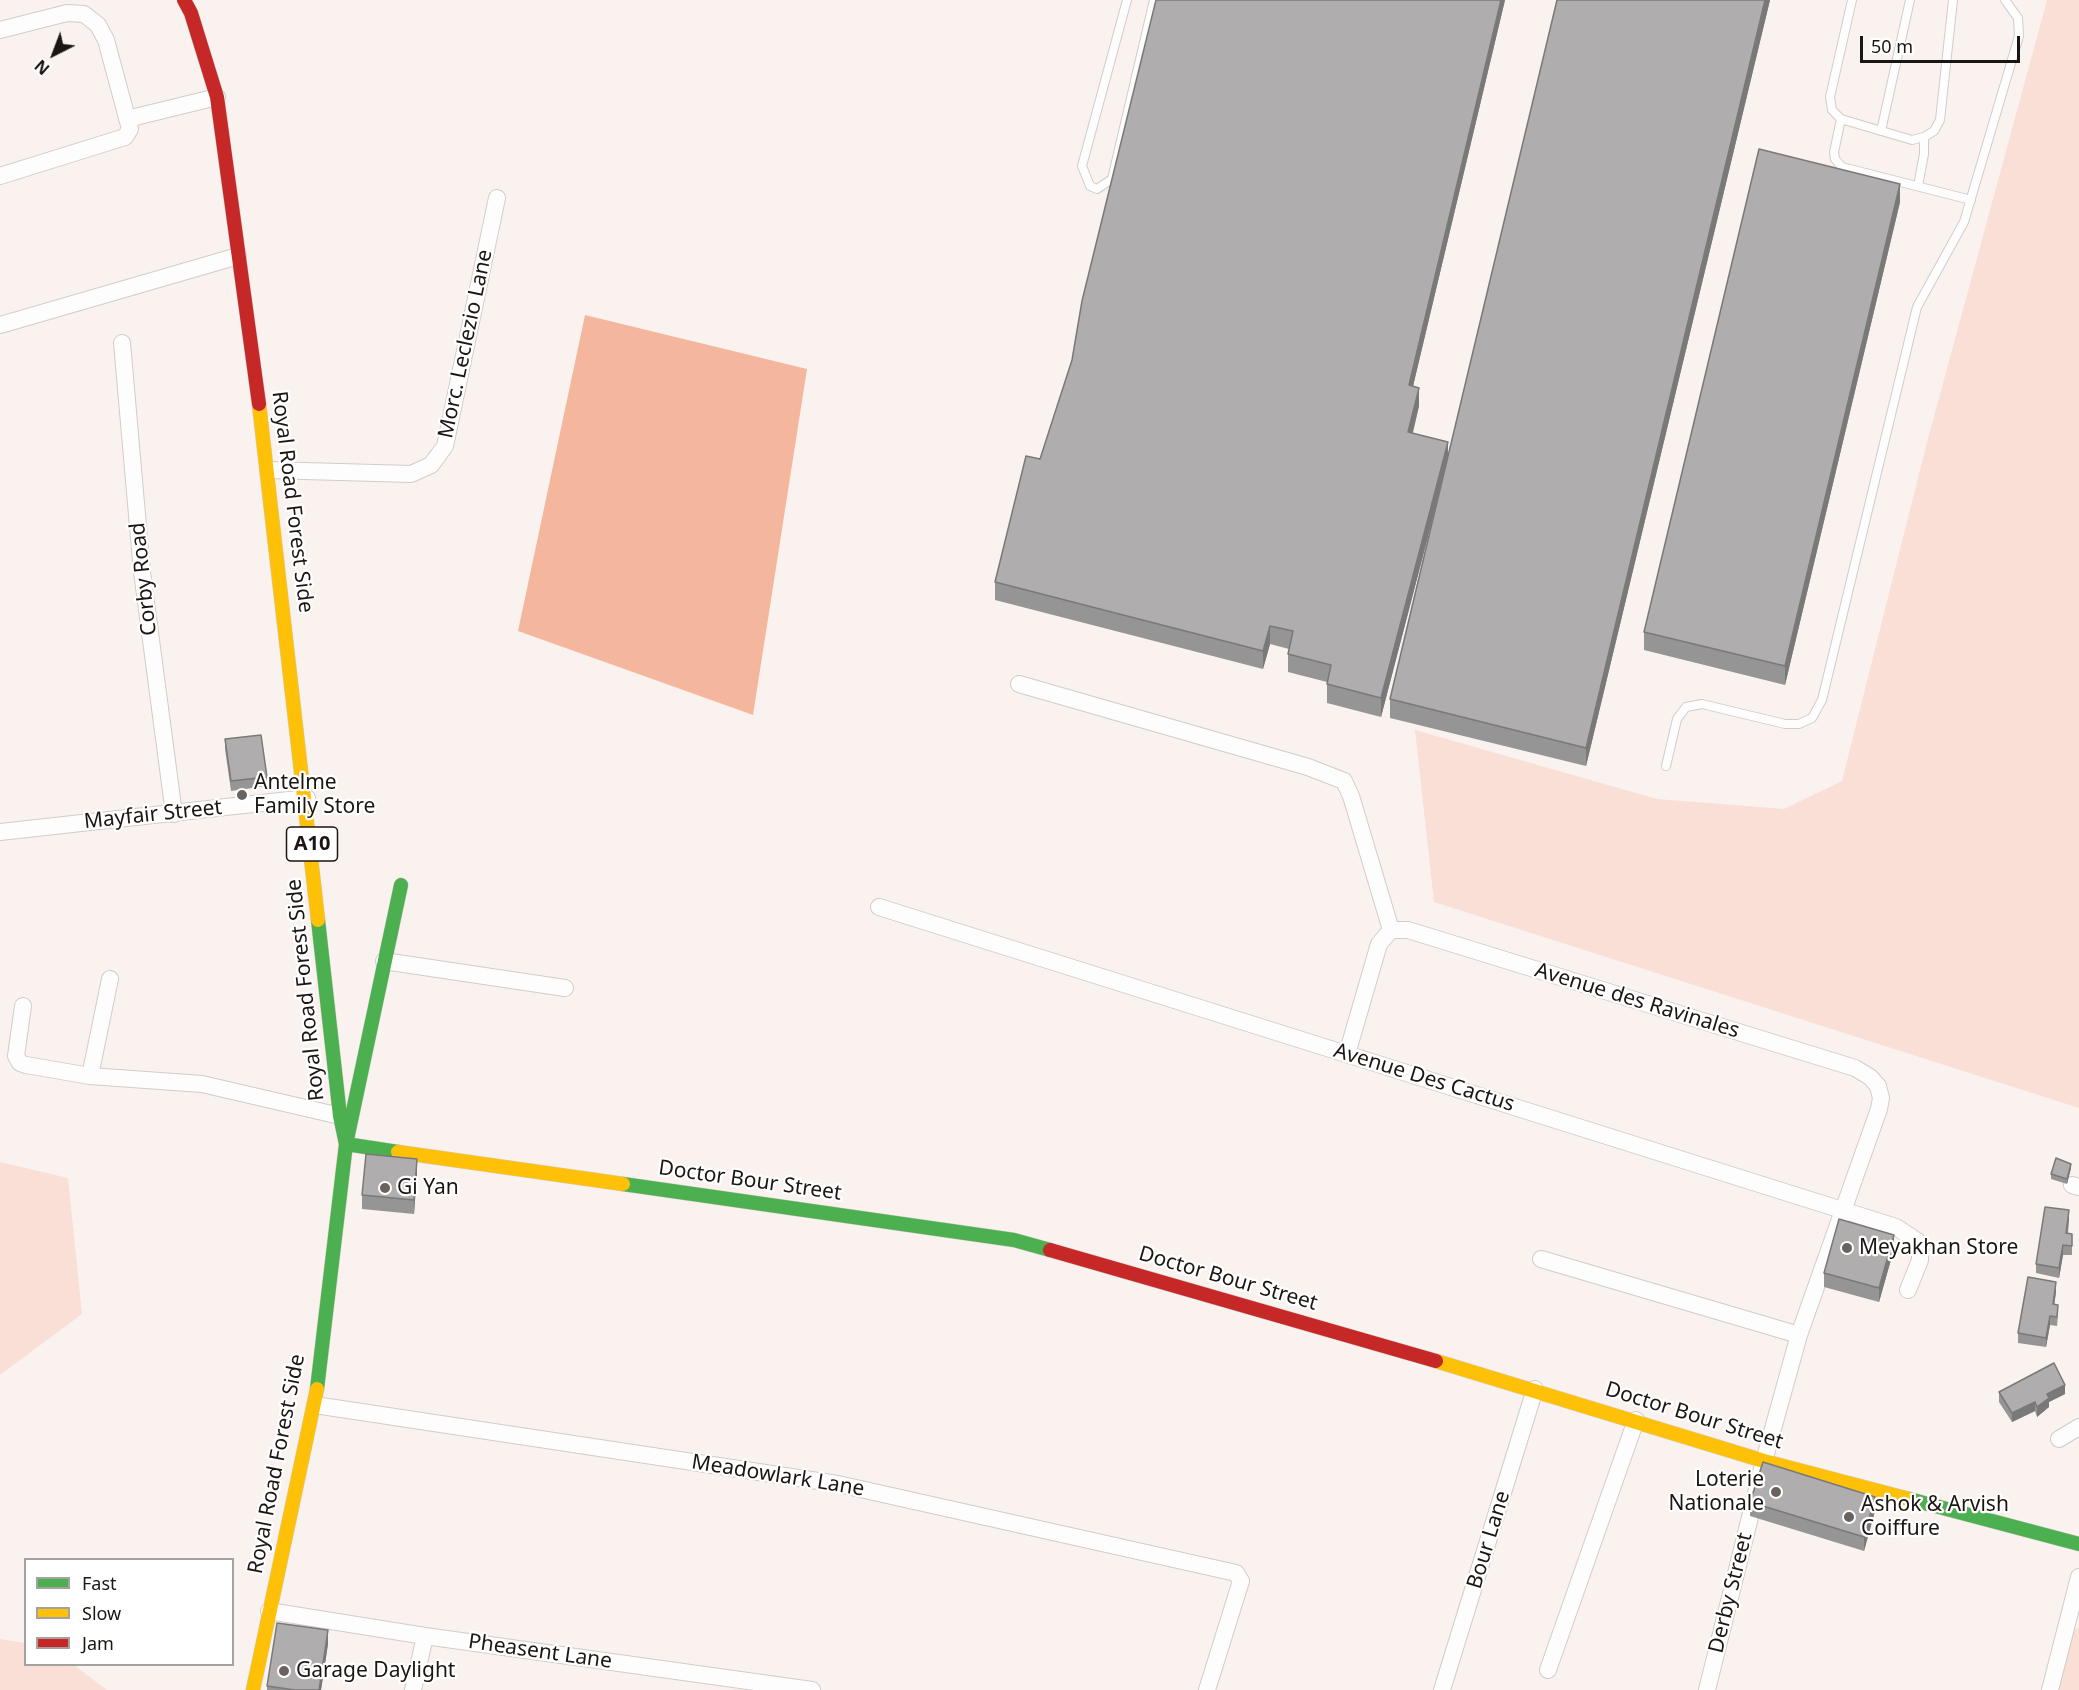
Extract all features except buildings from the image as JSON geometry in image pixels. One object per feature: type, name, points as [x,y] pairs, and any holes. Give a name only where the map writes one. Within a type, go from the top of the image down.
[{"type":"street","name":"Royal Road Forest Side","points":[[184,0],[191,13],[217,96],[268,470],[307,798],[340,1116],[346,1144],[315,1405],[269,1611],[254,1690]]},
{"type":"street","points":[[0,30],[67,13],[84,14],[98,25],[106,40],[130,129],[125,137],[0,176]]},
{"type":"street","points":[[127,119],[217,96]]},
{"type":"street","name":"Morc. Leclezio Lane","points":[[268,470],[411,474],[431,465],[445,446],[497,198]]},
{"type":"street","points":[[0,325],[238,256]]},
{"type":"street","name":"Corby Road","points":[[122,343],[142,572],[174,814]]},
{"type":"street","points":[[1019,684],[1308,767],[1344,781],[1351,796],[1391,930],[1379,944],[1347,1054]]},
{"type":"street","name":"Mayfair Street","points":[[0,832],[307,798]]},
{"type":"street","points":[[346,1144],[401,885]]},
{"type":"street","name":"Avenue Des Cactus","points":[[879,906],[1896,1227],[1917,1241],[1920,1260],[1908,1290]]},
{"type":"street","name":"Avenue des Ravinales","points":[[1391,930],[1408,930],[1855,1068],[1878,1086]]},
{"type":"street","points":[[384,961],[565,988]]},
{"type":"street","points":[[90,1076],[111,979]]},
{"type":"street","points":[[23,1006],[16,1056],[20,1063],[90,1076],[202,1084],[340,1116]]},
{"type":"street","name":"Derby Street","points":[[1707,1690],[1764,1461],[1799,1335],[1879,1109],[1881,1098],[1878,1086]]},
{"type":"street","name":"Doctor Bour Street","points":[[346,1144],[1014,1240],[1535,1389],[1764,1461],[2079,1544]]},
{"type":"street","points":[[1541,1259],[1799,1335]]},
{"type":"street","name":"Bour Lane","points":[[1442,1690],[1535,1389]]},
{"type":"street","name":"Meadowlark Lane","points":[[315,1405],[838,1484],[1236,1573],[1241,1581],[1208,1690]]},
{"type":"street","points":[[1548,1670],[1636,1420]]},
{"type":"street","points":[[2059,1439],[2079,1427]]},
{"type":"street","points":[[2050,1690],[2079,1577]]},
{"type":"street","name":"Pheasent Lane","points":[[269,1611],[767,1687],[812,1690]]},
{"type":"street","points":[[413,1690],[424,1636]]},
{"type":"lane","points":[[1127,0],[1082,165],[1090,186],[1098,189],[1112,179],[1154,0]]},
{"type":"lane","points":[[1852,0],[1830,97],[1832,110],[1841,118],[1912,140],[1934,131],[1940,120],[1953,0]]},
{"type":"lane","points":[[1881,131],[1910,0]]},
{"type":"lane","points":[[1666,766],[1677,719],[1686,707],[1702,704],[1785,724],[1799,724],[1812,718],[1822,700],[1917,307],[1964,222],[2019,36],[2018,18],[2006,0]]},
{"type":"lane","points":[[1841,118],[1834,152],[1835,159],[1842,167],[1971,200]]},
{"type":"lane","points":[[1918,186],[1924,154],[1924,137]]},
{"type":"shaded area","points":[[2047,0],[2079,0],[2079,1108],[1434,902],[1415,730],[1657,799],[1784,809],[1842,781],[1926,446]]},
{"type":"shaded area","points":[[585,315],[807,369],[753,715],[518,631]]},
{"type":"shaded area","points":[[0,1162],[68,1178],[82,1314],[0,1375]]},
{"type":"shaded area","points":[[2079,1628],[2079,1690],[2055,1690],[2073,1630]]},
{"type":"shaded area","points":[[0,1639],[24,1643],[24,1666],[75,1666],[107,1690],[0,1690]]},
{"type":"traffic: fast","points":[[398,1152],[346,1144],[401,885]]},
{"type":"traffic: fast","points":[[317,1389],[346,1144],[340,1116],[318,920]]},
{"type":"traffic: fast","points":[[623,1184],[1014,1240],[1050,1250]]},
{"type":"traffic: fast","points":[[1909,1499],[2079,1544]]},
{"type":"traffic: slow","points":[[259,404],[318,920]]},
{"type":"traffic: slow","points":[[398,1152],[623,1184]]},
{"type":"traffic: slow","points":[[1436,1361],[1764,1461],[1909,1499]]},
{"type":"traffic: slow","points":[[253,1690],[317,1389]]},
{"type":"traffic: jam","points":[[184,0],[191,13],[217,97],[259,404]]},
{"type":"traffic: jam","points":[[1050,1250],[1436,1361]]},
{"type":"place","name":"Antelme Family Store","points":[[242,795]]},
{"type":"place","name":"Gi Yan","points":[[385,1188]]},
{"type":"place","name":"Meyakhan Store","points":[[1847,1248]]},
{"type":"place","name":"Loterie Nationale","points":[[1776,1492]]},
{"type":"place","name":"Ashok & Arvish Coiffure","points":[[1849,1517]]},
{"type":"place","name":"Garage Daylight","points":[[284,1671]]}]
